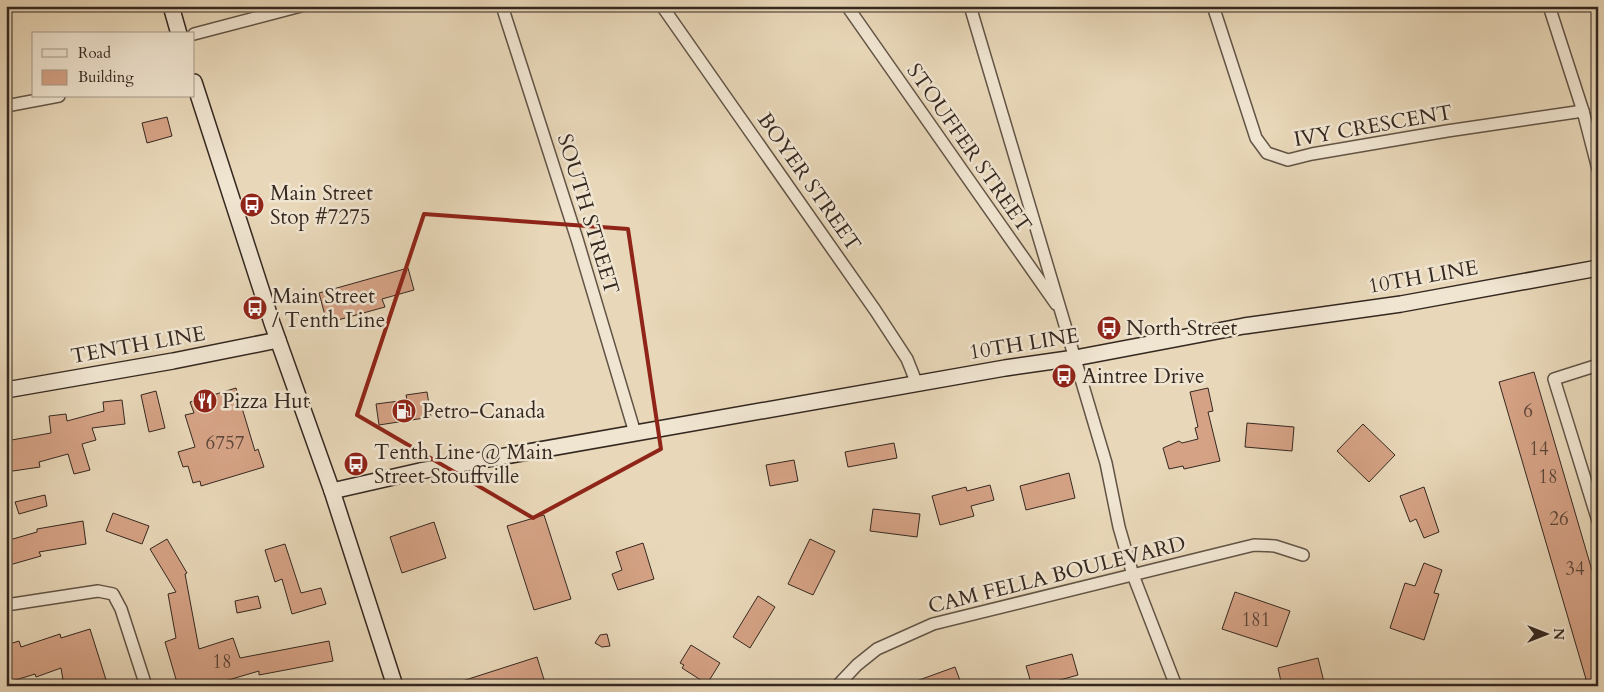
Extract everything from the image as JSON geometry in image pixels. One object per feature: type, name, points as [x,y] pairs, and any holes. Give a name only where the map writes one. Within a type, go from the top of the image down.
[{"type":"main road","points":[[170,6],[178,32]]},
{"type":"main road","points":[[195,85],[278,340],[332,491],[393,685]]},
{"type":"main road","name":"10TH LINE","points":[[635,433],[1075,358],[1244,326],[1401,304],[1598,268]]},
{"type":"main road","name":"TENTH LINE","points":[[6,390],[173,361],[278,340]]},
{"type":"main road","points":[[332,491],[420,472],[635,433]]},
{"type":"street","points":[[195,34],[301,6]]},
{"type":"street","name":"SOUTH STREET","points":[[502,6],[577,239],[635,433]]},
{"type":"street","name":"BOYER STREET","points":[[662,6],[875,310],[907,358],[917,384]]},
{"type":"street","name":"STOUFFER STREET","points":[[846,6],[1061,312]]},
{"type":"street","points":[[970,6],[1106,463],[1119,527],[1133,575],[1176,686]]},
{"type":"street","name":"IVY CRESCENT","points":[[1213,6],[1256,138],[1267,153],[1288,160],[1312,154],[1447,131],[1582,111]]},
{"type":"street","points":[[1550,6],[1598,170]]},
{"type":"street","points":[[6,106],[48,98]]},
{"type":"street","points":[[1598,365],[1554,379],[1598,521]]},
{"type":"street","name":"CAM FELLA BOULEVARD","points":[[837,686],[877,648],[933,624],[1254,545],[1275,546],[1303,555]]},
{"type":"street","points":[[6,605],[98,591],[113,594],[121,609],[146,686]]},
{"type":"highlighted area","points":[[424,214],[628,229],[661,449],[533,518],[357,415]]},
{"type":"building","points":[[167,117],[172,136],[147,143],[142,123]]},
{"type":"building","points":[[408,268],[414,290],[382,299],[385,307],[327,323],[319,293]]},
{"type":"building","points":[[1534,372],[1598,591],[1598,686],[1588,686],[1499,382]]},
{"type":"building","points":[[236,388],[255,451],[258,449],[264,467],[201,486],[200,481],[193,483],[188,466],[183,467],[178,452],[195,447],[185,415],[194,413],[190,402]]},
{"type":"building","points":[[1208,388],[1213,411],[1208,412],[1220,461],[1184,469],[1183,466],[1169,469],[1163,448],[1179,441],[1182,443],[1198,439],[1195,428],[1198,427],[1190,392]]},
{"type":"building","points":[[156,391],[165,428],[149,432],[141,395]]},
{"type":"building","name":"Petro-Canada","points":[[427,392],[431,417],[379,425],[376,404],[407,400],[406,395]]},
{"type":"building","points":[[122,400],[125,424],[92,428],[96,440],[82,444],[90,470],[74,474],[68,454],[39,462],[40,467],[6,472],[6,441],[51,433],[49,416],[66,414],[67,421],[104,411],[103,402]]},
{"type":"building","points":[[1247,423],[1294,427],[1292,451],[1245,447]]},
{"type":"building","points":[[1363,424],[1395,455],[1369,482],[1337,451]]},
{"type":"building","points":[[894,443],[897,458],[848,467],[845,452]]},
{"type":"building","points":[[794,460],[798,481],[770,486],[766,465]]},
{"type":"building","points":[[1069,473],[1075,498],[1026,510],[1020,486]]},
{"type":"building","points":[[990,485],[994,500],[971,506],[974,516],[940,525],[932,496],[966,487],[967,491]]},
{"type":"building","points":[[1424,487],[1439,532],[1424,538],[1416,519],[1410,522],[1400,496]]},
{"type":"building","points":[[45,495],[47,506],[19,514],[15,502]]},
{"type":"building","points":[[873,509],[920,514],[917,537],[870,531]]},
{"type":"building","points":[[113,513],[149,526],[142,544],[106,531]]},
{"type":"building","points":[[544,515],[571,599],[534,610],[507,526]]},
{"type":"building","points":[[83,521],[86,544],[39,552],[41,556],[6,566],[6,541],[37,532],[37,529]]},
{"type":"building","points":[[434,522],[446,558],[402,573],[390,537]]},
{"type":"building","points":[[167,539],[187,573],[185,574],[199,649],[233,638],[240,658],[329,641],[333,661],[259,675],[259,671],[211,685],[210,681],[195,686],[178,686],[165,642],[176,638],[168,594],[176,592],[150,549]]},
{"type":"building","points":[[810,539],[835,551],[813,595],[788,584]]},
{"type":"building","points":[[643,543],[654,579],[618,590],[612,574],[622,570],[616,552]]},
{"type":"building","points":[[285,544],[301,593],[321,588],[326,604],[292,614],[282,579],[275,582],[265,550]]},
{"type":"building","points":[[1424,563],[1442,570],[1434,593],[1439,594],[1424,640],[1390,628],[1405,583],[1415,586]]},
{"type":"building","points":[[1235,592],[1290,611],[1277,647],[1222,629]]},
{"type":"building","points":[[258,596],[261,608],[237,613],[235,601]]},
{"type":"building","points":[[758,596],[775,607],[750,648],[733,637]]},
{"type":"building","points":[[90,629],[108,686],[64,686],[61,668],[36,677],[35,674],[6,683],[6,645],[19,641],[21,647],[60,634],[61,638]]},
{"type":"building","points":[[607,634],[610,646],[602,647],[595,643],[600,635]]},
{"type":"building","points":[[691,645],[720,663],[707,684],[682,668],[684,665],[680,663]]},
{"type":"building","points":[[1072,654],[1078,675],[1032,686],[1026,666]]},
{"type":"building","points":[[537,657],[546,686],[456,686],[456,683]]},
{"type":"building","points":[[1318,658],[1325,686],[1282,686],[1278,668]]},
{"type":"building","points":[[955,667],[962,686],[908,686],[908,684]]},
{"type":"place","name":"Main Street Stop #7275","points":[[252,205]]},
{"type":"place","name":"Main Street / Tenth Line","points":[[255,308]]},
{"type":"place","name":"North Street","points":[[1109,328]]},
{"type":"place","name":"Aintree Drive","points":[[1064,376]]},
{"type":"place","name":"Pizza Hut","points":[[205,401]]},
{"type":"place","name":"Petro-Canada","points":[[404,411]]},
{"type":"place","name":"Tenth Line @ Main Street Stouffville","points":[[356,464]]}]
